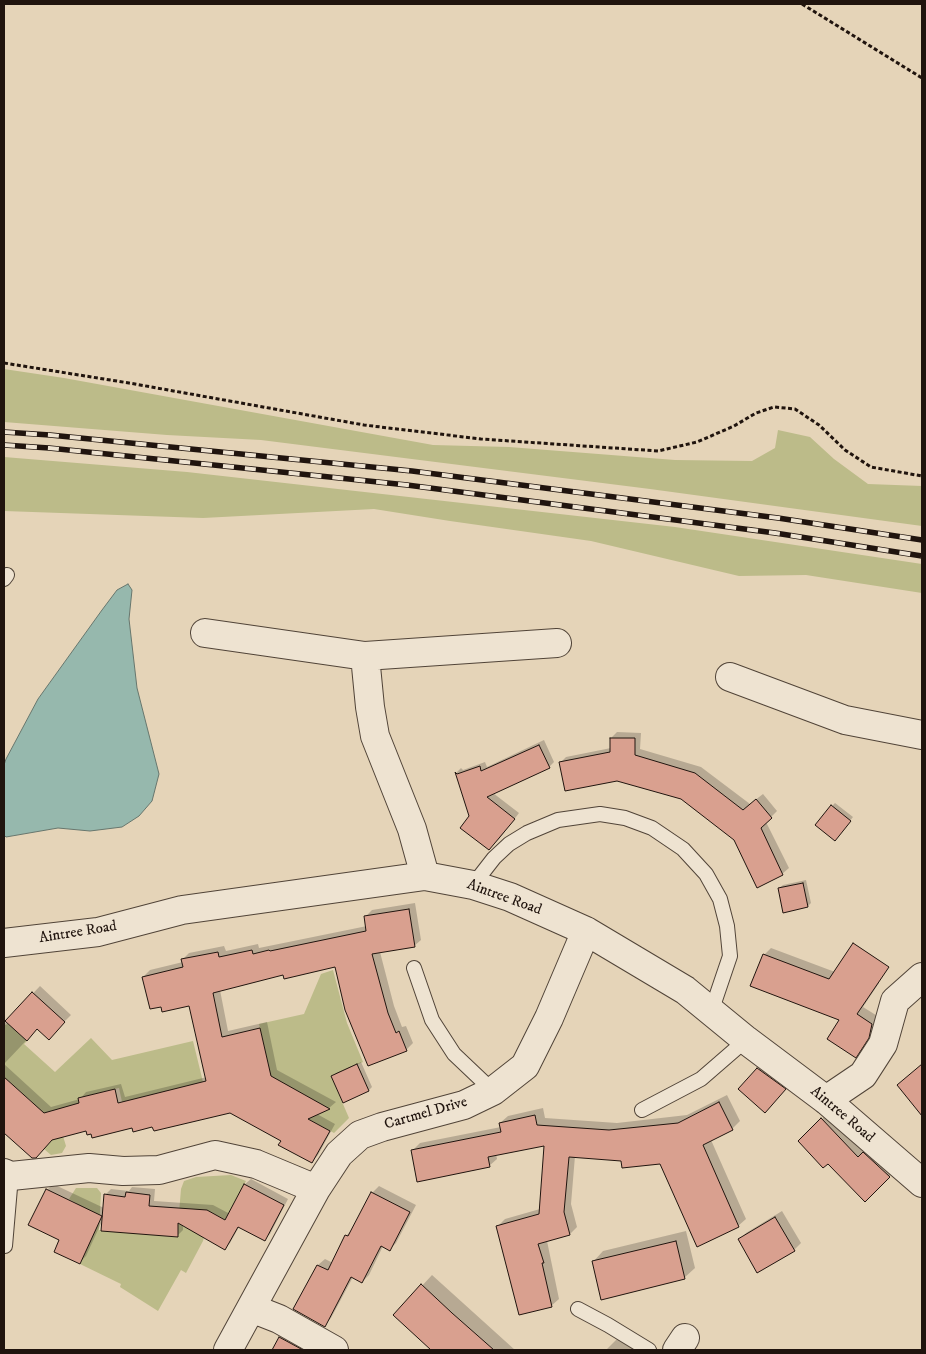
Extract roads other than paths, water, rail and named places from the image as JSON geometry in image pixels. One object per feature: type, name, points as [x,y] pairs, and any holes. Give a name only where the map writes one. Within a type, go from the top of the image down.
[{"type":"street","points":[[205,634],[364,656],[558,644]]},
{"type":"street","points":[[364,656],[370,707],[376,736],[412,829],[425,876]]},
{"type":"street","points":[[730,676],[845,720],[922,734]]},
{"type":"street","name":"Aintree Road","points":[[4,943],[98,932],[182,910],[425,876],[473,885],[510,897],[586,931],[686,990],[746,1040],[826,1100],[922,1183]]},
{"type":"street","name":"Cartmel Drive","points":[[228,1350],[316,1189],[340,1154],[360,1135],[382,1127],[464,1105],[493,1091],[526,1066],[550,1018],[586,931]]},
{"type":"street","points":[[826,1100],[863,1075],[883,1044],[896,1001],[922,977]]},
{"type":"street","points":[[8,1174],[89,1168],[123,1171],[159,1170],[215,1155],[256,1164],[316,1189]]},
{"type":"street","points":[[251,1308],[279,1319],[334,1350]]},
{"type":"lane","points":[[473,885],[494,858],[509,844],[527,833],[558,820],[600,814],[625,818],[652,828],[683,849],[706,874],[720,899],[727,926],[730,956],[711,1012]]},
{"type":"lane","points":[[414,968],[432,1020],[454,1054],[493,1091]]},
{"type":"lane","points":[[642,1110],[701,1079],[746,1040]]},
{"type":"lane","points":[[5,1246],[8,1217],[8,1174]]},
{"type":"lane","points":[[578,1309],[650,1350]]},
{"type":"water","points":[[128,584],[132,590],[129,619],[137,688],[159,774],[152,801],[139,816],[122,827],[90,831],[58,828],[6,837],[4,835],[4,765],[6,759],[38,699],[117,590]]},
{"type":"railway","points":[[4,432],[412,471],[778,518],[922,540]]},
{"type":"railway","points":[[4,445],[407,485],[775,533],[922,556]]}]
